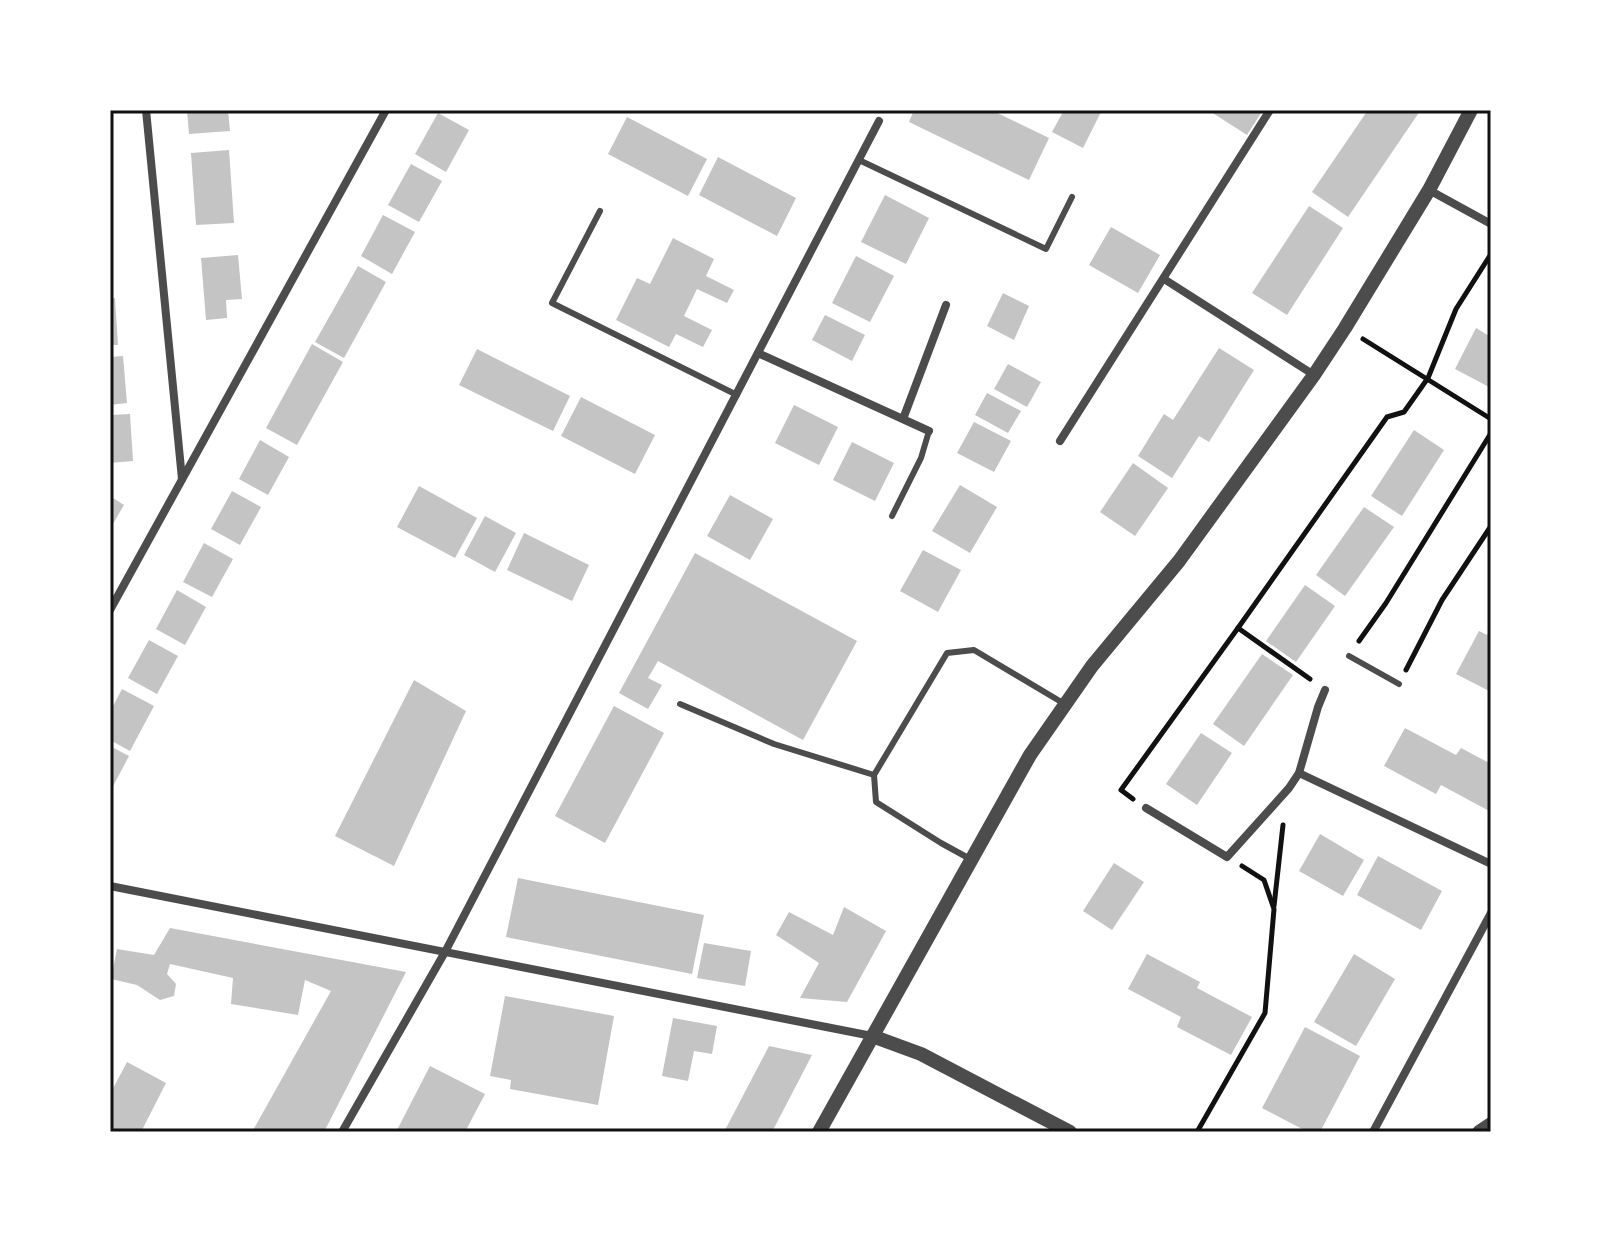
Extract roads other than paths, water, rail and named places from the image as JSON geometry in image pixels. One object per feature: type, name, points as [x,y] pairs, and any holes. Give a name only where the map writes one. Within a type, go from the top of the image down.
[{"type":"street","points":[[146,110],[182,479]]},
{"type":"street","points":[[110,610],[386,110]]},
{"type":"street","points":[[1060,441],[1270,110]]},
{"type":"street","points":[[819,1132],[1030,755],[1092,666],[1179,561],[1314,375],[1429,190],[1471,110]]},
{"type":"street","points":[[342,1132],[445,952],[879,121]]},
{"type":"street","points":[[1429,190],[1491,224]]},
{"type":"street","points":[[1164,279],[1314,375]]},
{"type":"street","points":[[903,419],[946,305]]},
{"type":"street","points":[[758,353],[929,431]]},
{"type":"street","points":[[1146,808],[1227,857],[1299,773],[1325,690]]},
{"type":"street","points":[[1299,773],[1491,864]]},
{"type":"street","points":[[110,886],[872,1036],[921,1054],[1070,1132]]},
{"type":"street","points":[[1373,1132],[1491,913]]},
{"type":"street","points":[[1479,1132],[1491,1124]]},
{"type":"lane","points":[[859,160],[1046,249],[1072,197]]},
{"type":"lane","points":[[600,211],[552,303],[737,395]]},
{"type":"lane","points":[[892,516],[921,458],[929,431]]},
{"type":"lane","points":[[972,860],[876,802],[874,775],[947,653],[974,650],[1065,704]]},
{"type":"lane","points":[[1349,656],[1399,684]]},
{"type":"lane","points":[[680,704],[774,744],[874,775]]}]
